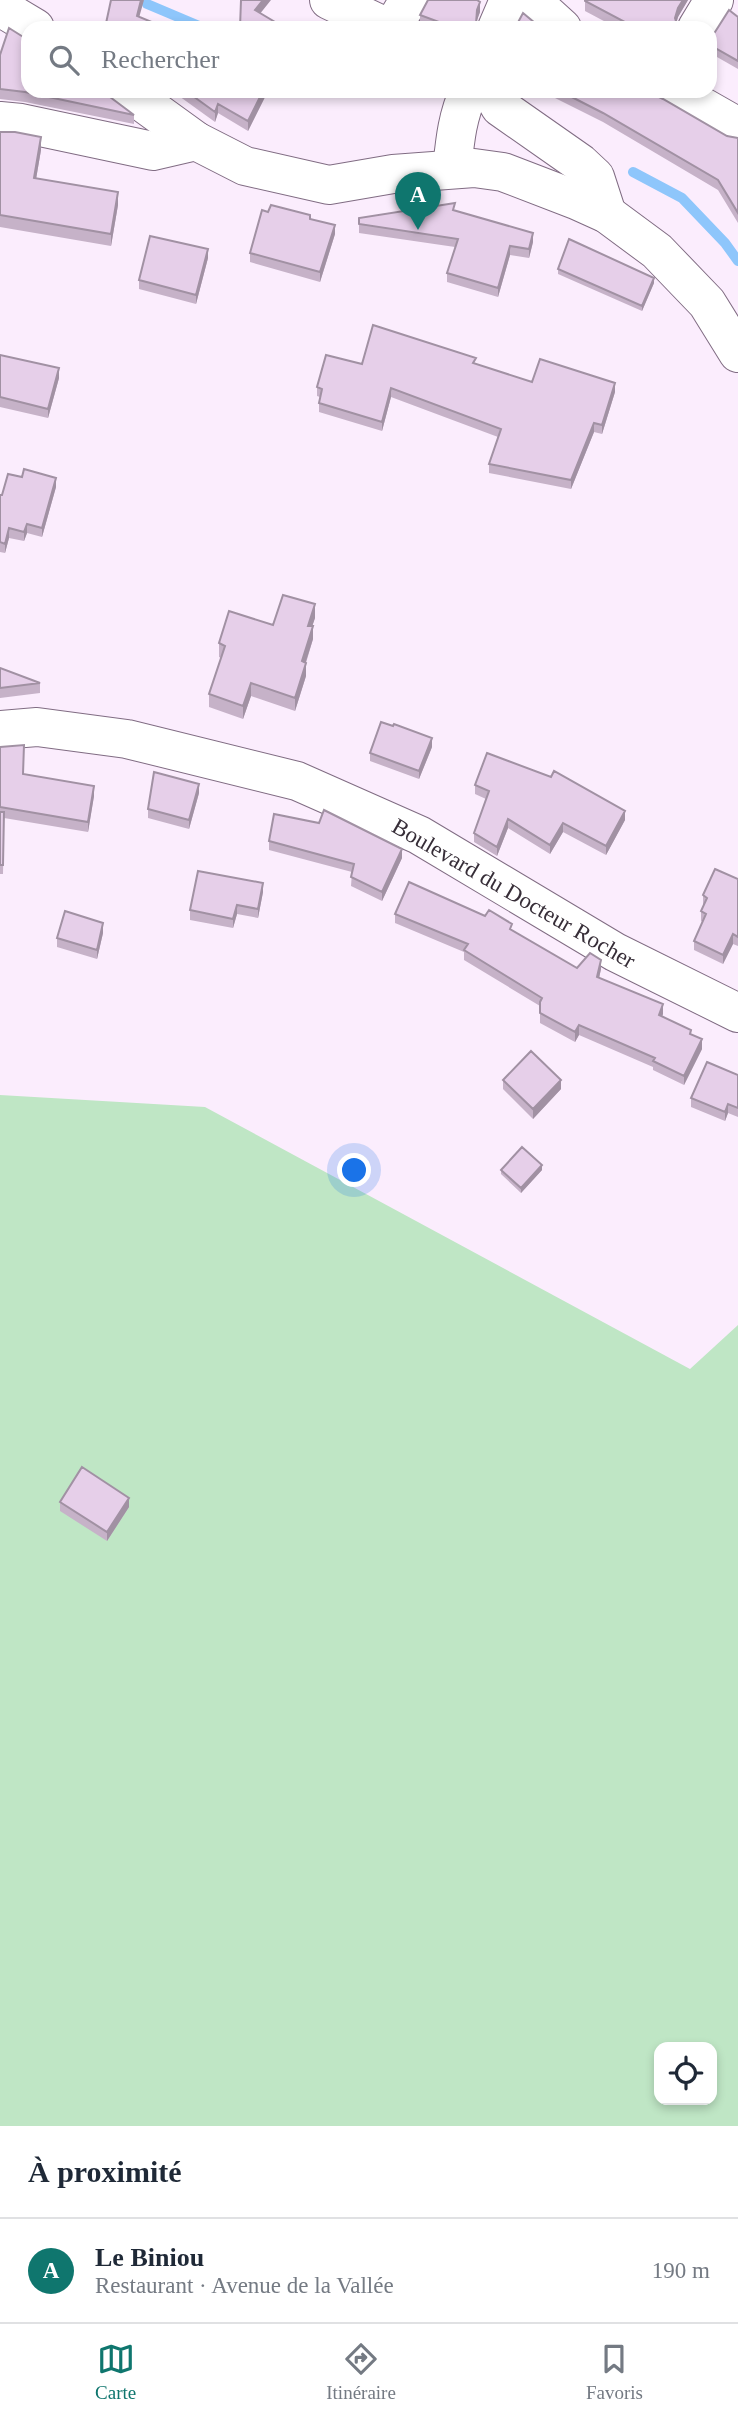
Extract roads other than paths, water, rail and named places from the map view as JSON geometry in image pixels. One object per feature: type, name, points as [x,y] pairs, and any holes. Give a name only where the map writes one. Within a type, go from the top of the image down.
[{"type":"street","points":[[328,0],[374,21]]},
{"type":"street","points":[[395,21],[409,0]]},
{"type":"street","points":[[500,21],[509,0]]},
{"type":"street","points":[[531,0],[554,21]]},
{"type":"street","points":[[701,21],[714,0]]},
{"type":"street","points":[[0,8],[23,21]]},
{"type":"street","points":[[137,98],[196,141],[244,166],[329,185],[393,174],[474,167],[503,172],[607,214],[657,251],[707,303],[738,353]]},
{"type":"street","points":[[452,169],[456,129],[466,98]]},
{"type":"street","points":[[495,98],[500,107],[580,163],[595,177],[607,214]]},
{"type":"street","points":[[687,98],[738,127]]},
{"type":"street","points":[[0,121],[21,122],[153,151],[196,141]]},
{"type":"street","name":"Boulevard du Docteur Rocher","points":[[0,730],[37,727],[127,739],[297,781],[419,835],[615,952],[738,1013]]},
{"type":"waterway","points":[[147,4],[187,21]]},
{"type":"waterway","points":[[633,172],[682,198],[725,243],[738,261]]},
{"type":"place","name":"Le Biniou","points":[[418,230]]}]
